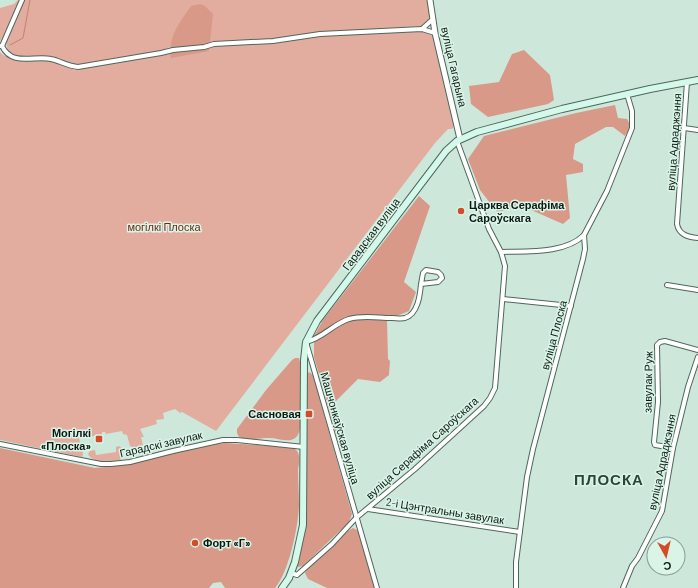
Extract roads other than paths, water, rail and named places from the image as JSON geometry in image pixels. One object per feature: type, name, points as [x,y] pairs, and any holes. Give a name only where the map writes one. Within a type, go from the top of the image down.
[{"type":"main road","name":"Гарадская вуліца","points":[[282,588],[291,573],[299,550],[303,525],[303,369],[306,342],[322,315],[450,146],[458,140],[477,132],[547,113],[627,94],[698,80]]},
{"type":"street","points":[[22,0],[1,46],[7,54],[27,60],[50,58],[78,67],[173,50],[204,47],[214,44],[273,41],[320,34],[422,29],[435,33]]},
{"type":"street","name":"вуліца Гагарына","points":[[430,0],[435,33],[458,140]]},
{"type":"street","points":[[422,29],[433,19]]},
{"type":"street","name":"вуліца Адраджэння","points":[[687,82],[677,224],[682,234],[698,238]]},
{"type":"street","name":"вуліца Плоска","points":[[516,588],[515,569],[527,477],[533,450],[584,255],[584,235],[607,191],[630,133],[632,117],[627,94]]},
{"type":"street","points":[[684,128],[698,130]]},
{"type":"street","name":"вуліца Серафіма Сароўскага","points":[[291,573],[297,575],[332,544],[356,518],[415,469],[484,406],[490,398],[496,382],[505,266],[458,140]]},
{"type":"street","points":[[501,252],[559,248],[576,242],[584,235]]},
{"type":"street","points":[[306,342],[318,337],[335,325],[348,319],[363,317],[404,318],[412,312],[418,304],[421,284],[423,274],[426,270],[438,272],[441,275],[442,278],[438,282],[421,284]]},
{"type":"street","points":[[667,285],[698,290]]},
{"type":"street","points":[[503,299],[571,306]]},
{"type":"street","name":"завулак Руж","points":[[673,448],[655,445],[654,442],[658,402],[657,345],[664,340],[698,350]]},
{"type":"street","name":"Машчонкаўская вуліца","points":[[306,342],[310,350],[319,388],[377,588]]},
{"type":"street","name":"вуліца Адраджэння","points":[[623,588],[632,566],[638,558],[662,511],[673,448],[688,387],[698,357]]},
{"type":"street","name":"Гарадскі завулак","points":[[0,444],[101,464],[130,462],[175,450],[223,440],[237,440],[304,447]]},
{"type":"street","name":"2-і Цэнтральны завулак","points":[[368,509],[520,532]]},
{"type":"waterway","points":[[10,45],[23,38],[30,0]]},
{"type":"place","name":"Царква Серафіма Сароўскага","points":[[461,211]]},
{"type":"place","name":"Сасновая","points":[[309,414]]},
{"type":"place","name":"Могілкі «Плоска»","points":[[99,439]]},
{"type":"place","name":"Форт «Г»","points":[[195,543]]},
{"type":"district","name":"ПЛОСКА","points":[[609,480]]},
{"type":"park label","name":"могілкі Плоска","points":[[164,227]]}]
